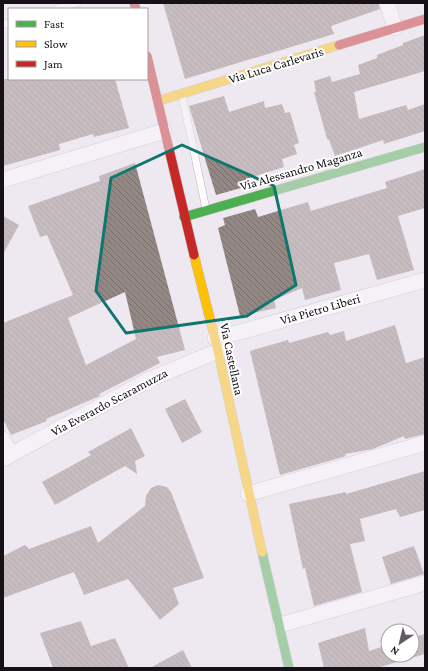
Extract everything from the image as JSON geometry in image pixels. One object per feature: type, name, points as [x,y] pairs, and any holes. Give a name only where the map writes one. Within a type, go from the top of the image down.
[{"type":"street","points":[[387,3],[395,28]]},
{"type":"street","name":"Via Luca Carlevaris","points":[[158,101],[425,19]]},
{"type":"street","name":"Via Castellana","points":[[148,60],[184,217],[216,344],[248,494],[289,668]]},
{"type":"street","points":[[3,180],[164,131]]},
{"type":"street","name":"Via Alessandro Maganza","points":[[184,217],[425,147]]},
{"type":"street","name":"Via Pietro Liberi","points":[[216,344],[244,331],[425,280]]},
{"type":"street","name":"Via Everardo Scaramuzza","points":[[7,457],[216,344]]},
{"type":"street","points":[[3,439],[7,457]]},
{"type":"street","points":[[248,494],[425,443]]},
{"type":"street","points":[[280,626],[425,583]]},
{"type":"lane","points":[[60,8],[77,3]]},
{"type":"lane","points":[[181,94],[206,211]]},
{"type":"highlighted area","points":[[182,145],[274,186],[296,285],[247,316],[126,333],[96,291],[111,178]]},
{"type":"building","points":[[163,3],[378,3],[380,9],[331,26],[334,34],[185,79]]},
{"type":"building","points":[[425,35],[425,71],[354,92],[359,119],[406,105],[408,110],[425,104],[425,131],[384,144],[383,140],[335,156],[329,140],[327,139],[314,92],[316,92],[314,81],[330,76],[332,82],[360,74],[358,65],[377,58],[377,55],[403,45],[403,43]]},
{"type":"building","points":[[3,79],[115,80],[129,128],[94,137],[93,134],[59,144],[60,150],[3,166]]},
{"type":"building","points":[[224,96],[229,112],[264,101],[265,108],[282,104],[285,113],[290,112],[299,143],[294,145],[297,154],[282,159],[284,167],[246,179],[248,186],[216,195],[189,106]]},
{"type":"building","points":[[135,163],[185,350],[157,357],[160,363],[99,394],[100,396],[46,419],[47,421],[11,435],[3,419],[3,323],[73,295],[47,235],[40,237],[28,206],[100,181],[99,176]],"holes":[[[125,292],[136,339],[86,365],[68,318]]]},
{"type":"building","points":[[425,169],[425,208],[398,216],[414,270],[377,280],[369,254],[334,263],[341,290],[305,300],[302,288],[274,300],[276,308],[240,316],[218,228],[225,225],[223,218],[255,209],[258,217],[308,202],[311,211],[387,188],[385,182]]},
{"type":"building","points":[[3,216],[19,225],[3,254]]},
{"type":"building","points":[[395,325],[406,363],[425,357],[425,434],[405,439],[404,436],[373,449],[345,454],[346,456],[280,475],[250,351],[288,340],[289,343],[328,332],[330,335],[344,331],[346,341]]},
{"type":"building","points":[[185,399],[202,432],[182,443],[165,409]]},
{"type":"building","points":[[131,428],[145,456],[135,461],[137,474],[125,466],[55,505],[42,482],[91,455],[88,452]]},
{"type":"building","points":[[425,471],[425,510],[400,517],[396,509],[360,519],[365,541],[350,544],[362,592],[314,606],[305,568],[303,569],[289,504],[346,492],[346,494]]},
{"type":"building","points":[[158,485],[167,487],[171,492],[204,578],[173,588],[179,604],[160,620],[128,579],[84,595],[74,572],[3,598],[3,556],[25,545],[29,549],[91,526],[98,543],[145,506],[146,496],[151,488]]},
{"type":"building","points":[[414,546],[424,574],[391,584],[382,557]]},
{"type":"building","points":[[81,621],[91,646],[115,638],[129,668],[53,668],[40,633]]},
{"type":"building","points":[[365,628],[369,651],[380,648],[380,663],[394,663],[377,668],[324,668],[318,643]]},
{"type":"building","points":[[425,634],[425,654],[420,655],[420,636]]},
{"type":"building","points":[[183,650],[192,668],[150,668]]},
{"type":"traffic: fast","points":[[184,217],[425,147]]},
{"type":"traffic: fast","points":[[262,552],[289,668]]},
{"type":"traffic: slow","points":[[158,101],[339,45]]},
{"type":"traffic: slow","points":[[194,255],[218,351],[262,552]]},
{"type":"traffic: jam","points":[[134,3],[136,8]]},
{"type":"traffic: jam","points":[[339,45],[425,19]]},
{"type":"traffic: jam","points":[[148,60],[194,255]]}]
